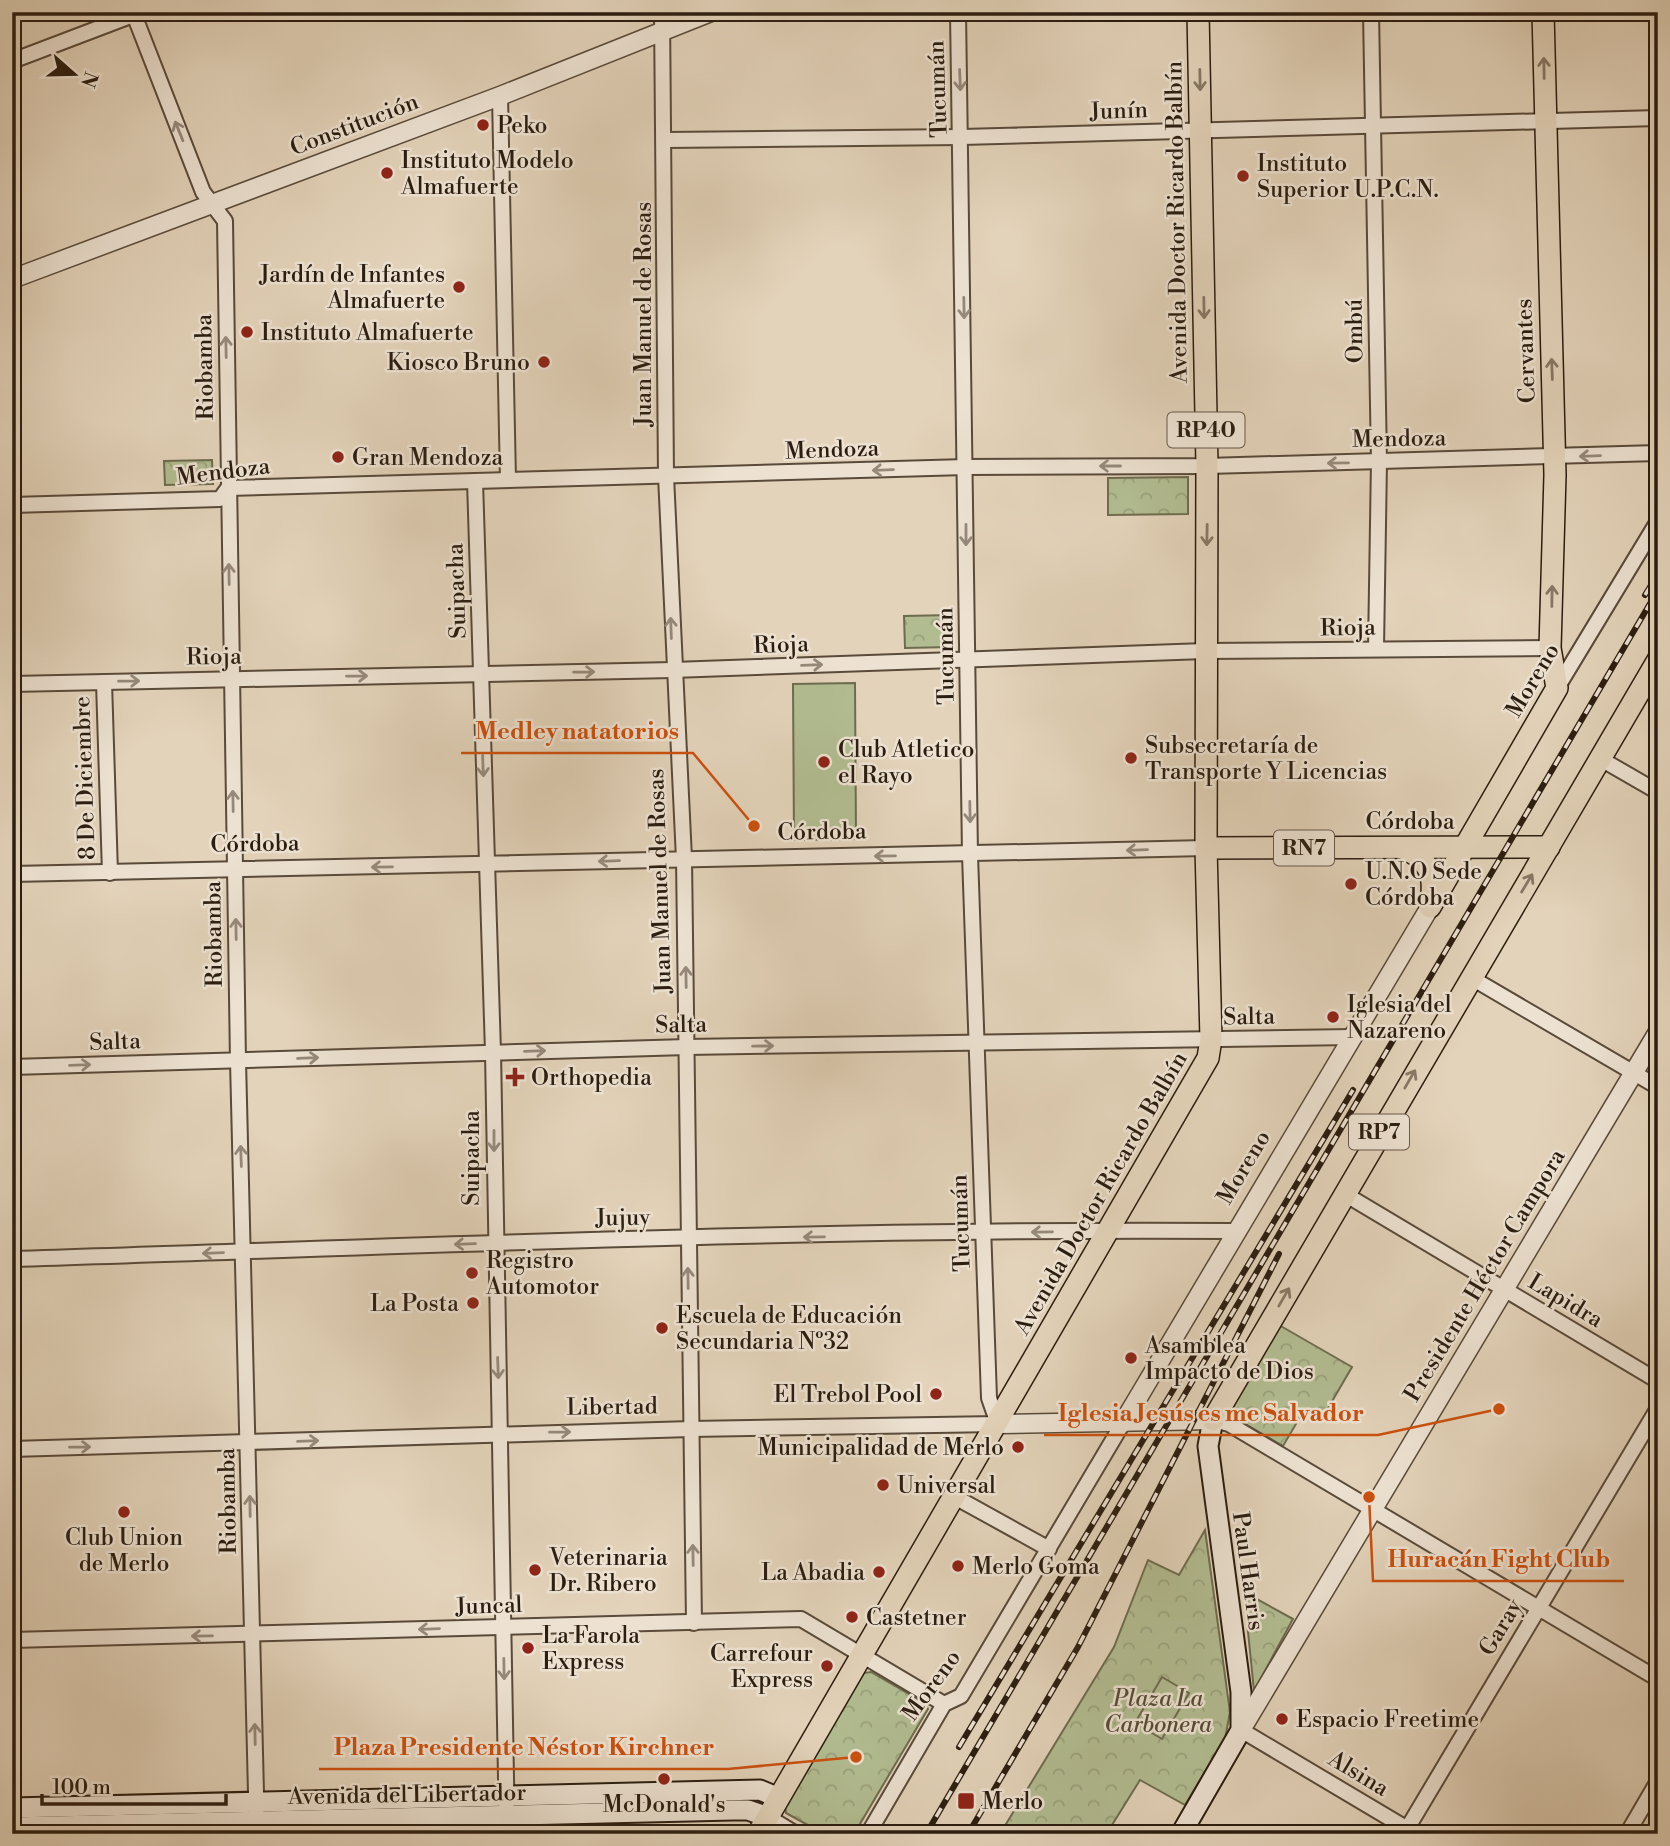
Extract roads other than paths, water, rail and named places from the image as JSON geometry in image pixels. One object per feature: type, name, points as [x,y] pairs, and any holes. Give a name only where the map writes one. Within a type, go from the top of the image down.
[{"type":"main road","name":"Avenida Doctor Ricardo Balbín","points":[[763,1826],[1202,1071],[1211,1039],[1206,848],[1207,466],[1198,12]]},
{"type":"main road","name":"Cervantes","points":[[1543,12],[1554,457],[1550,648],[1557,688]]},
{"type":"main road","name":"RP7","points":[[1213,1420],[1343,1193],[1658,660]]},
{"type":"main road","name":"Moreno","points":[[1430,907],[1557,688]]},
{"type":"main road","name":"Córdoba","points":[[1206,848],[1549,847]]},
{"type":"main road","points":[[1403,848],[1419,854],[1430,869],[1434,886],[1430,907]]},
{"type":"main road","name":"Paul Harris","points":[[1213,1420],[1208,1446],[1241,1692],[1241,1730]]},
{"type":"main road","name":"Presidente Héctor Campora","points":[[1181,1834],[1241,1730]]},
{"type":"main road","name":"Avenida del Libertador","points":[[12,1827],[256,1819],[505,1796],[760,1790],[779,1798]]},
{"type":"main road","name":"Avenida del Libertador","points":[[12,1808],[256,1819],[506,1825],[748,1810],[763,1826]]},
{"type":"street","name":"Juan Manuel de Rosas","points":[[662,12],[666,476],[673,670],[684,859],[694,1623]]},
{"type":"street","name":"Constitución","points":[[12,279],[500,96],[711,12]]},
{"type":"street","name":"Tucumán","points":[[958,12],[962,137],[970,855],[989,1398],[998,1424]]},
{"type":"street","name":"Ombú","points":[[1371,12],[1379,461],[1376,649]]},
{"type":"street","points":[[12,61],[136,13]]},
{"type":"street","name":"Riobamba","points":[[136,13],[203,191],[225,221],[238,1060],[256,1819]]},
{"type":"street","points":[[500,96],[508,480]]},
{"type":"street","name":"Junín","points":[[665,140],[962,137],[1201,131],[1374,123],[1658,118]]},
{"type":"street","name":"Mendoza","points":[[12,505],[220,499],[228,488],[966,467],[1207,466],[1658,453]]},
{"type":"street","name":"Suipacha","points":[[475,481],[493,1052],[506,1825]]},
{"type":"street","name":"Moreno","points":[[1557,688],[1658,521]]},
{"type":"street","name":"Rioja","points":[[12,684],[673,670],[1205,651],[1550,648]]},
{"type":"street","name":"8 De Diciembre","points":[[104,682],[110,873]]},
{"type":"street","points":[[1599,758],[1658,792]]},
{"type":"street","name":"Córdoba","points":[[12,874],[1206,848]]},
{"type":"street","name":"Moreno","points":[[868,1834],[944,1703],[961,1696],[1234,1231],[1430,907]]},
{"type":"street","points":[[1470,977],[1658,1087]]},
{"type":"street","name":"Presidente Héctor Campora","points":[[1241,1730],[1658,1031]]},
{"type":"street","name":"Salta","points":[[12,1067],[687,1047],[1352,1037]]},
{"type":"street","name":"Lapidra","points":[[1343,1193],[1658,1381]]},
{"type":"street","name":"Jujuy","points":[[12,1259],[495,1243],[1110,1230],[1234,1231]]},
{"type":"street","name":"Garay","points":[[1409,1832],[1538,1608],[1658,1408]]},
{"type":"street","points":[[1213,1420],[1228,1424],[1658,1679]]},
{"type":"street","name":"Libertad","points":[[12,1449],[691,1429],[1213,1420]]},
{"type":"street","points":[[955,1497],[1049,1549]]},
{"type":"street","name":"Juncal","points":[[12,1640],[801,1619],[944,1703]]},
{"type":"street","name":"Alsina","points":[[1241,1730],[1409,1832]]},
{"type":"street","points":[[1627,1834],[1658,1781]]},
{"type":"street","name":"Avenida del Libertador","points":[[763,1826],[796,1834]]},
{"type":"railway","points":[[1645,595],[1658,574]]},
{"type":"railway","points":[[926,1834],[1658,590]]},
{"type":"railway","points":[[959,1747],[1353,1090]]},
{"type":"railway","points":[[968,1834],[1078,1647],[1279,1254]]},
{"type":"place","name":"Peko","points":[[483,125]]},
{"type":"place","name":"Instituto Modelo Almafuerte","points":[[387,173]]},
{"type":"place","name":"Instituto Superior U.P.C.N.","points":[[1243,176]]},
{"type":"place","name":"Jardín de Infantes Almafuerte","points":[[459,287]]},
{"type":"place","name":"Instituto Almafuerte","points":[[247,332]]},
{"type":"place","name":"Kiosco Bruno","points":[[544,362]]},
{"type":"place","name":"Gran Mendoza","points":[[338,457]]},
{"type":"place","name":"Subsecretaría de Transporte Y Licencias","points":[[1131,758]]},
{"type":"place","name":"Club Atletico el Rayo","points":[[824,762]]},
{"type":"place","name":"Medley natatorios","points":[[754,826]]},
{"type":"place","name":"U.N.O Sede Córdoba","points":[[1351,884]]},
{"type":"place","name":"Iglesia del Nazareno","points":[[1333,1017]]},
{"type":"place","name":"Orthopedia","points":[[515,1077]]},
{"type":"place","name":"Registro Automotor","points":[[472,1273]]},
{"type":"place","name":"La Posta","points":[[473,1303]]},
{"type":"place","name":"Escuela de Educación Secundaria Nº32","points":[[662,1328]]},
{"type":"place","name":"Asamblea Impacto de Dios","points":[[1131,1358]]},
{"type":"place","name":"El Trebol Pool","points":[[936,1394]]},
{"type":"place","name":"Iglesia Jesús es me Salvador","points":[[1499,1409]]},
{"type":"place","name":"Municipalidad de Merlo","points":[[1018,1447]]},
{"type":"place","name":"Universal","points":[[883,1485]]},
{"type":"place","name":"Huracán Fight Club","points":[[1369,1497]]},
{"type":"place","name":"Club Union de Merlo","points":[[124,1512]]},
{"type":"place","name":"Merlo Goma","points":[[958,1566]]},
{"type":"place","name":"Veterinaria Dr. Ribero","points":[[535,1570]]},
{"type":"place","name":"La Abadia","points":[[879,1572]]},
{"type":"place","name":"Castetner","points":[[852,1617]]},
{"type":"place","name":"La Farola Express","points":[[528,1648]]},
{"type":"place","name":"Carrefour Express","points":[[827,1666]]},
{"type":"place","name":"Espacio Freetime","points":[[1282,1719]]},
{"type":"place","name":"Plaza Presidente Néstor Kirchner","points":[[856,1757]]},
{"type":"place","name":"McDonald's","points":[[664,1779]]},
{"type":"place","name":"Merlo","points":[[966,1801]]},
{"type":"park label","name":"Plaza La Carbonera","points":[[1158,1711]]}]
